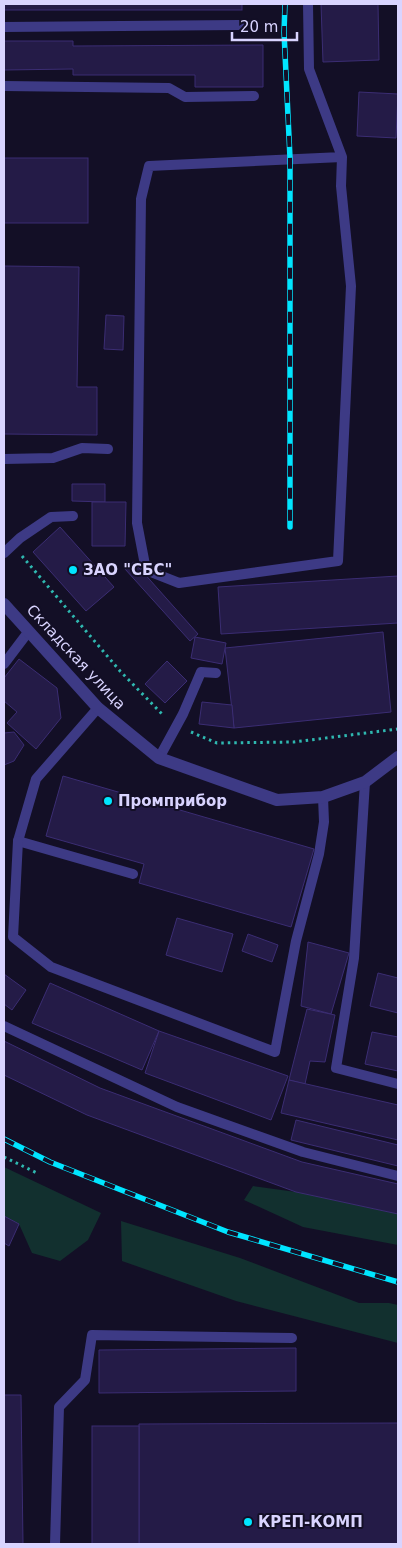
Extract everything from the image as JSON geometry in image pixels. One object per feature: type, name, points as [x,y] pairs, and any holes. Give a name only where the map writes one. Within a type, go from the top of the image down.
[{"type":"street","name":"Складская улица","points":[[4,604],[98,708],[159,758],[277,800],[323,797],[365,782],[398,758]]},
{"type":"lane","points":[[308,4],[309,69],[342,157],[341,186],[351,286],[338,561],[179,583],[146,570],[137,523],[140,199],[149,166],[342,157]]},
{"type":"lane","points":[[4,27],[239,25]]},
{"type":"lane","points":[[4,86],[168,88],[185,97],[254,96]]},
{"type":"lane","points":[[4,459],[53,458],[82,448],[108,449]]},
{"type":"lane","points":[[4,552],[20,538],[51,517],[73,516]]},
{"type":"lane","points":[[4,664],[29,631]]},
{"type":"lane","points":[[159,758],[184,714],[201,672],[216,673]]},
{"type":"lane","points":[[98,708],[36,779],[18,841],[13,936],[51,966],[275,1052],[296,941],[320,854],[324,822],[323,797]]},
{"type":"lane","points":[[365,782],[354,958],[336,1068],[398,1084]]},
{"type":"lane","points":[[18,841],[133,874]]},
{"type":"lane","points":[[4,1026],[177,1107],[303,1152],[398,1176]]},
{"type":"lane","points":[[55,1544],[59,1407],[84,1380],[92,1335],[292,1338]]},
{"type":"path","points":[[4,1157],[39,1174]]},
{"type":"green space","points":[[4,1167],[101,1213],[88,1240],[60,1261],[32,1253],[19,1224],[4,1216]]},
{"type":"green space","points":[[253,1186],[296,1192],[398,1214],[398,1245],[303,1227],[244,1200]]},
{"type":"green space","points":[[121,1221],[240,1258],[359,1303],[389,1303],[398,1305],[398,1343],[236,1301],[122,1261]]},
{"type":"building","points":[[4,4],[242,4],[242,10],[4,10]]},
{"type":"building","points":[[321,4],[378,4],[379,60],[323,62]]},
{"type":"building","points":[[4,41],[73,41],[73,46],[263,45],[263,87],[195,87],[195,75],[73,75],[73,69],[4,70]]},
{"type":"building","points":[[359,92],[398,94],[396,138],[357,136]]},
{"type":"building","points":[[4,158],[88,158],[88,223],[4,223]]},
{"type":"building","points":[[4,266],[79,267],[77,387],[97,387],[97,435],[4,434]]},
{"type":"building","points":[[106,315],[124,316],[123,350],[104,349]]},
{"type":"building","points":[[72,484],[105,484],[105,502],[72,501]]},
{"type":"building","points":[[92,502],[126,502],[125,546],[92,546]]},
{"type":"building","name":"ЗАО \"СБС\"","points":[[60,527],[114,587],[86,611],[33,552]]},
{"type":"building","points":[[134,562],[198,634],[190,641],[125,569]]},
{"type":"building","points":[[398,576],[398,623],[221,634],[218,587]]},
{"type":"building","points":[[383,632],[391,712],[234,728],[225,648]]},
{"type":"building","points":[[195,637],[226,643],[222,664],[191,658]]},
{"type":"building","points":[[19,659],[57,688],[61,718],[36,749],[7,723],[17,712],[4,701],[4,678]]},
{"type":"building","points":[[167,661],[187,681],[165,703],[145,684]]},
{"type":"building","points":[[202,702],[232,705],[234,728],[199,724]]},
{"type":"building","points":[[14,732],[24,745],[14,761],[4,765],[4,733]]},
{"type":"building","points":[[63,776],[314,849],[291,927],[139,883],[144,864],[46,836]]},
{"type":"building","points":[[177,918],[233,934],[222,972],[166,955]]},
{"type":"building","points":[[248,934],[278,945],[272,962],[242,951]]},
{"type":"building","points":[[308,942],[349,953],[331,1014],[301,1006]]},
{"type":"building","points":[[378,973],[398,978],[398,1013],[370,1006]]},
{"type":"building","points":[[4,974],[26,990],[12,1010],[4,1004]]},
{"type":"building","points":[[50,983],[159,1031],[142,1070],[32,1023]]},
{"type":"building","points":[[307,1009],[335,1015],[325,1062],[310,1061],[305,1084],[289,1080]]},
{"type":"building","points":[[159,1031],[288,1076],[271,1120],[145,1073]]},
{"type":"building","points":[[372,1032],[398,1037],[398,1071],[365,1064]]},
{"type":"building","points":[[4,1041],[100,1088],[302,1162],[398,1184],[398,1214],[296,1192],[87,1115],[4,1075]]},
{"type":"building","points":[[289,1080],[398,1105],[398,1140],[281,1113]]},
{"type":"building","points":[[296,1120],[398,1145],[398,1166],[291,1140]]},
{"type":"building","points":[[4,1216],[19,1224],[9,1246],[4,1243]]},
{"type":"building","points":[[296,1348],[296,1391],[99,1393],[99,1350]]},
{"type":"building","points":[[4,1395],[21,1395],[23,1544],[4,1544]]},
{"type":"building","points":[[398,1423],[398,1544],[139,1544],[139,1424]]},
{"type":"building","points":[[92,1426],[139,1426],[139,1544],[92,1544]]},
{"type":"railway","points":[[285,4],[284,32],[290,158],[290,527]]},
{"type":"railway","points":[[4,1139],[50,1162],[228,1232],[398,1282]]},
{"type":"place","name":"ЗАО \"СБС\"","points":[[73,570]]},
{"type":"place","name":"Промприбор","points":[[108,801]]},
{"type":"place","name":"КРЕП-КОМП","points":[[248,1522]]}]
